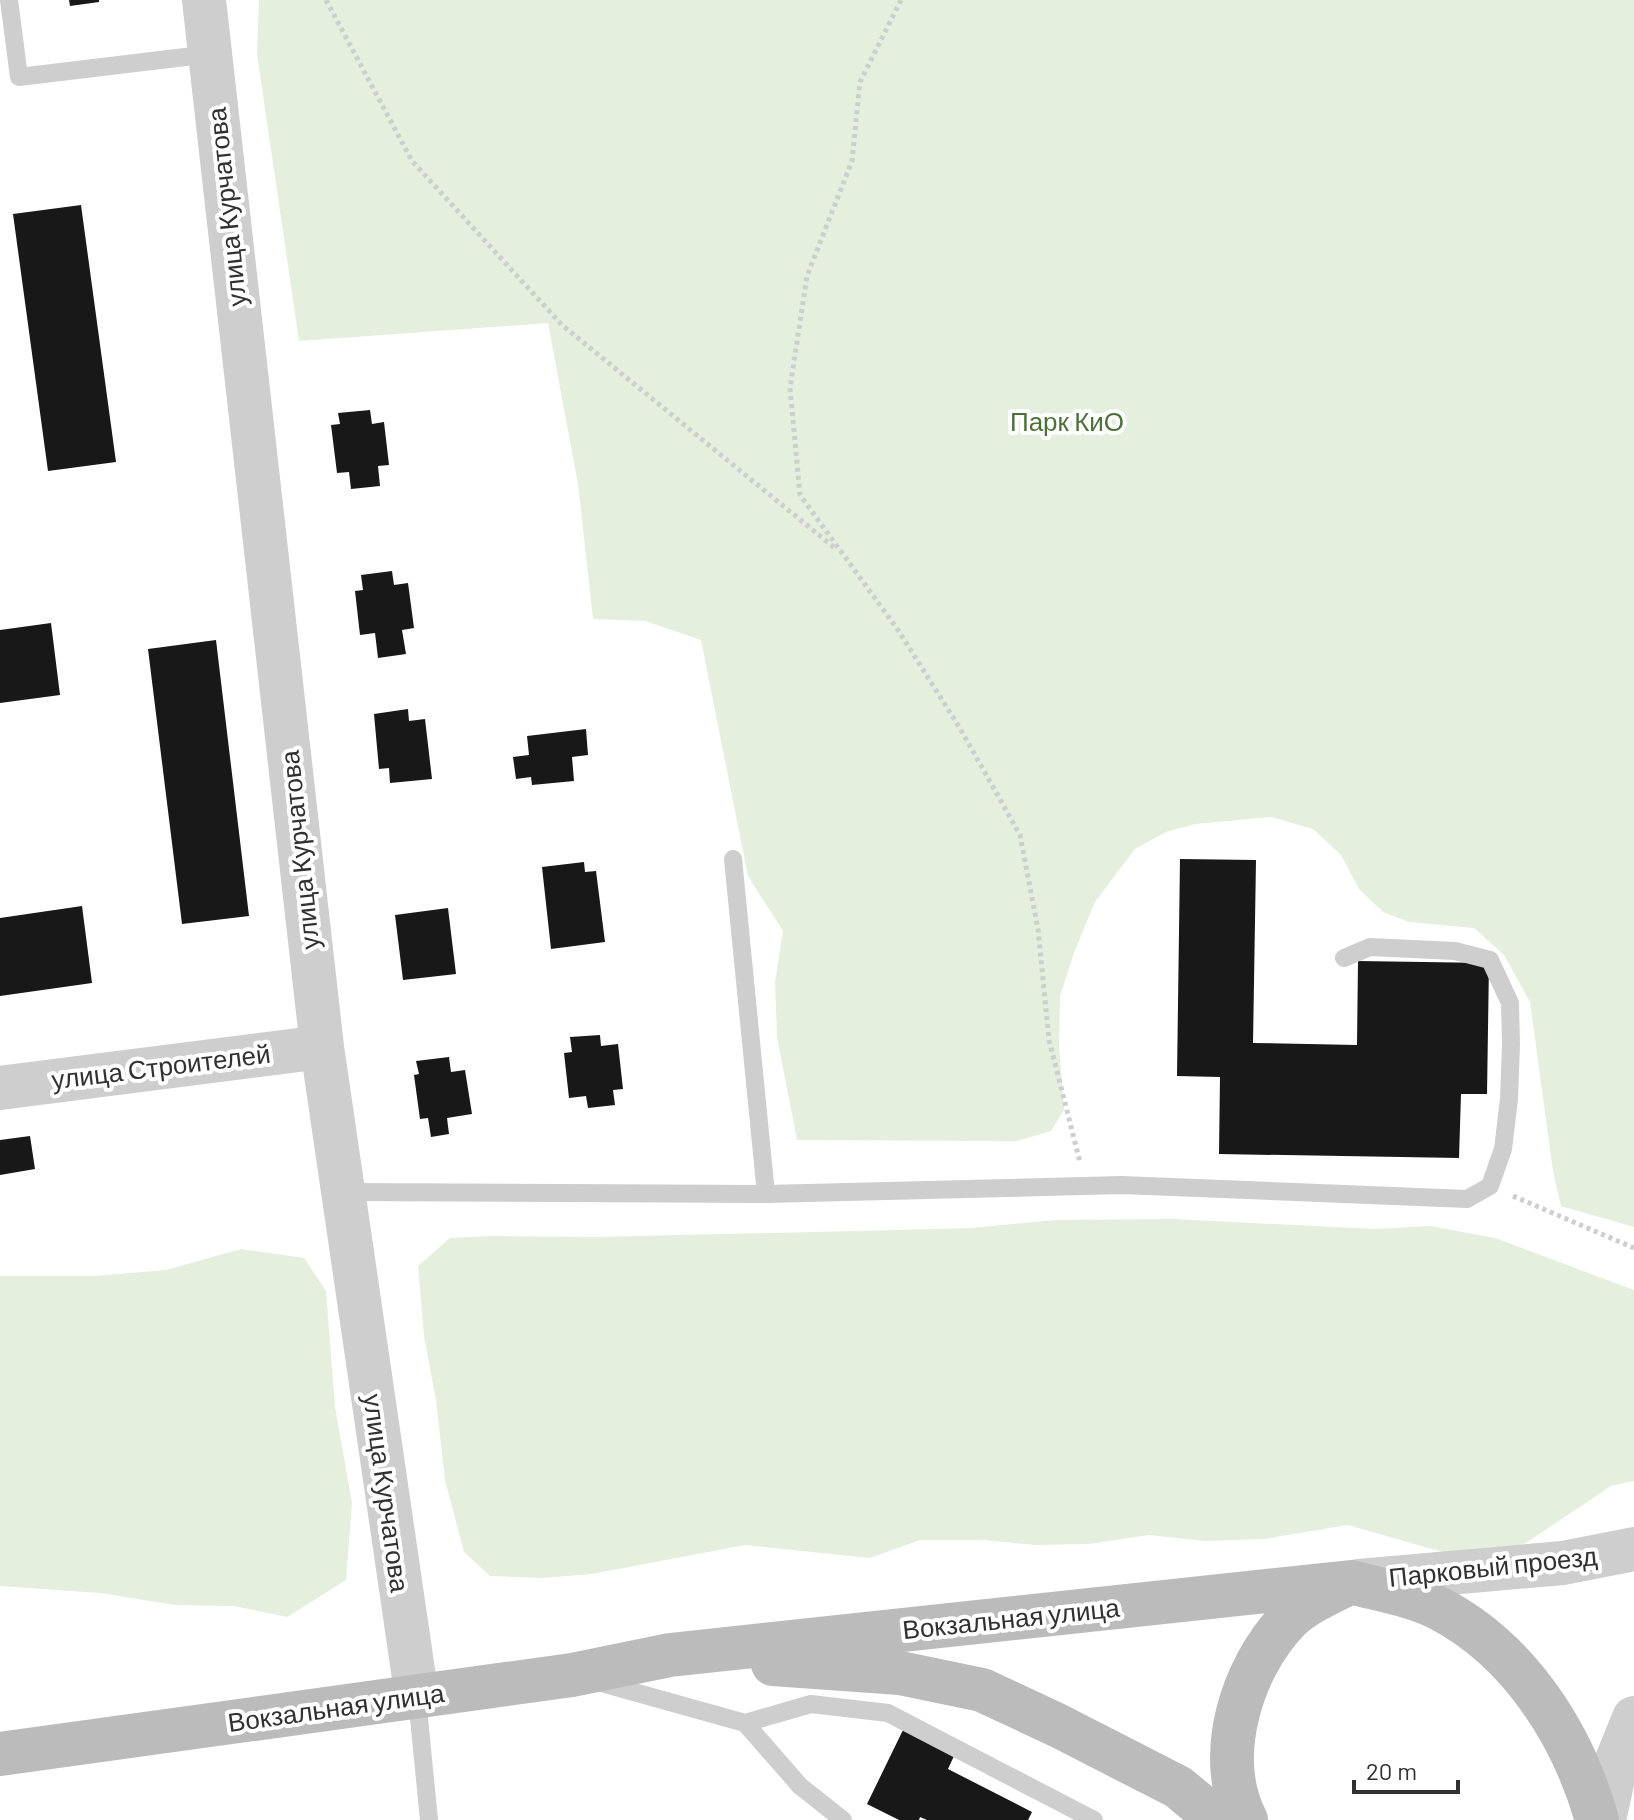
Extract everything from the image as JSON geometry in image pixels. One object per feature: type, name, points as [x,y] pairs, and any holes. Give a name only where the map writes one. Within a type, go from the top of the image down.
[{"type":"main road","name":"Вокзальная улица","points":[[0,1754],[417,1698],[572,1675],[670,1655],[1351,1582]]},
{"type":"main road","points":[[1246,1820],[1235,1791],[1232,1763],[1235,1726],[1254,1668],[1289,1619],[1315,1600],[1351,1582],[1439,1608],[1501,1654],[1533,1688],[1559,1731],[1580,1770],[1597,1820]]},
{"type":"main road","name":"Вокзальная улица","points":[[670,1655],[900,1673],[982,1690],[1178,1787],[1218,1820]]},
{"type":"street","name":"улица Курчатова","points":[[204,0],[322,1047],[417,1698]]},
{"type":"street","name":"улица Строителей","points":[[0,1088],[322,1047]]},
{"type":"street","name":"Парковый проезд","points":[[1351,1582],[1563,1563],[1634,1549]]},
{"type":"street","points":[[1604,1820],[1617,1760],[1634,1718]]},
{"type":"lane","points":[[9,0],[19,77],[210,53]]},
{"type":"lane","points":[[733,859],[766,1194]]},
{"type":"lane","points":[[343,1192],[766,1194],[1122,1185],[1467,1199],[1490,1186],[1503,1149],[1511,1044],[1510,1003],[1490,960],[1455,951],[1370,947],[1344,958]]},
{"type":"lane","points":[[572,1675],[745,1723],[811,1704],[888,1713],[1094,1820]]},
{"type":"lane","points":[[417,1698],[429,1820]]},
{"type":"lane","points":[[745,1723],[800,1786],[843,1820]]},
{"type":"path","points":[[326,0],[412,161],[562,325],[843,554]]},
{"type":"path","points":[[901,0],[860,82],[852,161],[807,276],[790,388],[800,495],[898,630],[953,717],[1020,835],[1038,929],[1049,1040],[1086,1186]]},
{"type":"path","points":[[1490,1186],[1634,1248]]},
{"type":"green space","name":"Парк КиО","points":[[259,0],[1634,0],[1634,1227],[1561,1206],[1553,1171],[1530,1002],[1504,955],[1474,928],[1409,922],[1383,912],[1359,889],[1341,855],[1313,829],[1271,817],[1195,824],[1166,832],[1135,849],[1095,902],[1060,996],[1059,1046],[1064,1110],[1051,1131],[1017,1141],[797,1140],[777,1037],[775,982],[783,931],[748,876],[701,640],[645,621],[593,619],[578,484],[548,323],[299,341],[257,54]]},
{"type":"green space","points":[[1173,1219],[1375,1229],[1430,1226],[1495,1238],[1634,1290],[1634,1481],[1611,1486],[1520,1547],[1460,1557],[1348,1525],[1264,1539],[1204,1541],[1149,1535],[1089,1544],[1035,1545],[983,1540],[920,1540],[870,1558],[745,1545],[592,1574],[541,1578],[490,1576],[464,1552],[445,1480],[436,1400],[424,1336],[418,1266],[450,1238],[898,1230],[971,1228],[1056,1220]]},
{"type":"green space","points":[[241,1249],[304,1258],[326,1291],[335,1407],[352,1503],[346,1580],[287,1617],[234,1606],[175,1605],[100,1593],[0,1586],[0,1276],[94,1276],[166,1270]]},
{"type":"building","points":[[69,0],[99,0],[99,2],[70,6]]},
{"type":"building","points":[[81,205],[116,462],[48,471],[13,214]]},
{"type":"building","points":[[370,410],[372,424],[384,422],[389,465],[378,466],[380,486],[351,489],[349,472],[337,473],[331,425],[340,424],[338,413]]},
{"type":"building","points":[[392,571],[394,585],[408,583],[414,628],[402,630],[406,654],[378,658],[375,633],[360,635],[355,591],[363,590],[361,575]]},
{"type":"building","points":[[51,623],[60,695],[0,703],[0,630]]},
{"type":"building","points":[[216,640],[249,916],[182,924],[148,649]]},
{"type":"building","points":[[408,709],[409,721],[425,719],[432,779],[390,783],[389,768],[379,769],[374,714]]},
{"type":"building","points":[[586,729],[588,755],[572,757],[574,781],[532,785],[531,777],[516,779],[513,757],[529,755],[527,736]]},
{"type":"building","points":[[1180,859],[1256,860],[1253,1043],[1357,1045],[1358,961],[1489,963],[1487,1094],[1461,1094],[1459,1158],[1219,1154],[1220,1077],[1177,1076]]},
{"type":"building","points":[[584,862],[585,872],[596,871],[605,942],[551,949],[542,867]]},
{"type":"building","points":[[82,906],[92,983],[0,996],[0,918]]},
{"type":"building","points":[[448,908],[456,974],[403,980],[395,915]]},
{"type":"building","points":[[600,1035],[601,1046],[618,1044],[623,1089],[613,1090],[615,1105],[588,1108],[586,1096],[569,1098],[564,1053],[572,1052],[570,1037]]},
{"type":"building","points":[[449,1057],[451,1072],[465,1070],[472,1114],[447,1118],[449,1134],[431,1137],[428,1118],[420,1119],[414,1075],[419,1074],[416,1061]]},
{"type":"building","points":[[30,1136],[35,1169],[0,1175],[0,1140]]},
{"type":"building","points":[[903,1730],[954,1756],[948,1769],[1032,1812],[1028,1820],[927,1820],[920,1817],[919,1820],[899,1820],[867,1804]]}]
